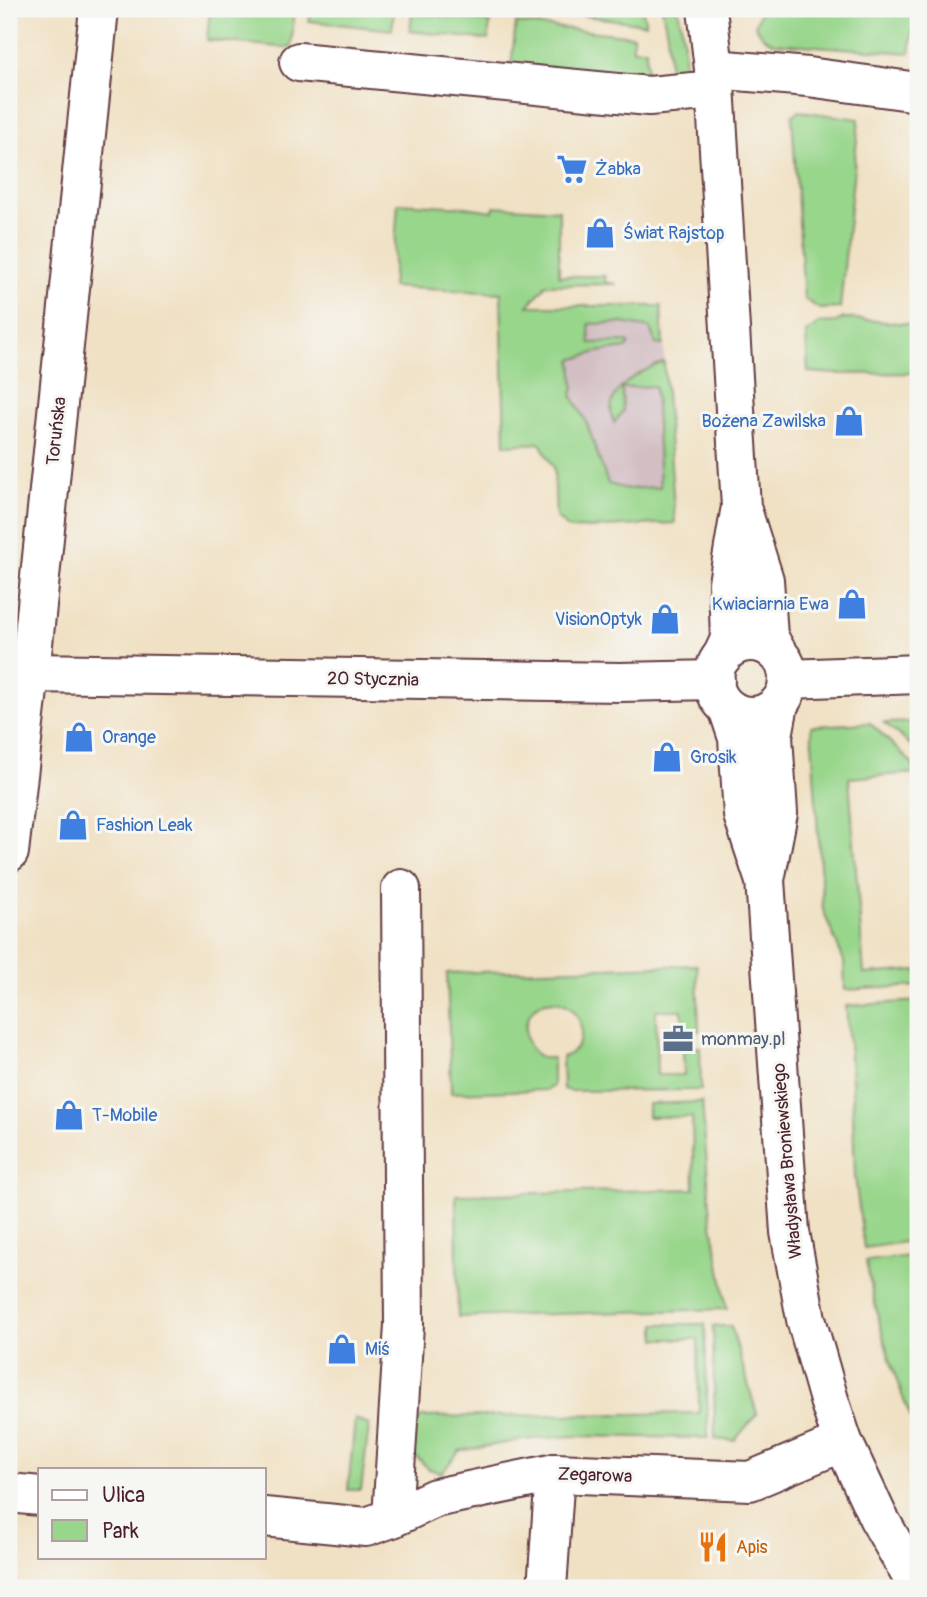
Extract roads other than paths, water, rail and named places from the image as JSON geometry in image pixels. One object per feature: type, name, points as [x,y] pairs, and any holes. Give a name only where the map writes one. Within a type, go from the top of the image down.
[{"type":"street","name":"Toruńska","points":[[9,852],[99,9]]},
{"type":"street","name":"Władysława Broniewskiego","points":[[707,9],[714,80],[741,507],[728,583],[730,639],[721,682],[738,738],[743,815],[765,880],[790,1232],[806,1319],[843,1442],[878,1517],[918,1587]]},
{"type":"street","points":[[299,62],[649,96],[714,80],[808,78],[918,92]]},
{"type":"street","name":"Władysława Broniewskiego","points":[[741,507],[764,580],[768,636],[782,679],[773,736],[778,813],[765,880]]},
{"type":"street","points":[[748,643],[764,645],[782,679],[768,713],[754,716],[740,715],[721,682],[733,647],[748,643]]},
{"type":"street","name":"20 Stycznia","points":[[30,673],[721,682]]},
{"type":"street","points":[[782,679],[918,674]]},
{"type":"street","points":[[266,1517],[379,1523],[404,1325],[401,889]]},
{"type":"street","name":"Zegarowa","points":[[379,1523],[435,1498],[555,1473],[750,1481],[843,1442]]},
{"type":"street","points":[[547,1588],[555,1473]]},
{"type":"street","points":[[9,1493],[38,1496]]},
{"type":"place","name":"Żabka","points":[[572,169]]},
{"type":"place","name":"Świat Rajstop","points":[[600,233]]},
{"type":"place","name":"Bożena Zawilska","points":[[849,421]]},
{"type":"place","name":"Kwiaciarnia Ewa","points":[[852,604]]},
{"type":"place","name":"VisionOptyk","points":[[665,619]]},
{"type":"place","name":"Orange","points":[[79,737]]},
{"type":"place","name":"Grosik","points":[[667,757]]},
{"type":"place","name":"Fashion Leak","points":[[73,825]]},
{"type":"place","name":"monmay.pl","points":[[678,1039]]},
{"type":"place","name":"T-Mobile","points":[[69,1115]]},
{"type":"place","name":"Miś","points":[[342,1349]]},
{"type":"place","name":"Apis","points":[[713,1547]]}]
